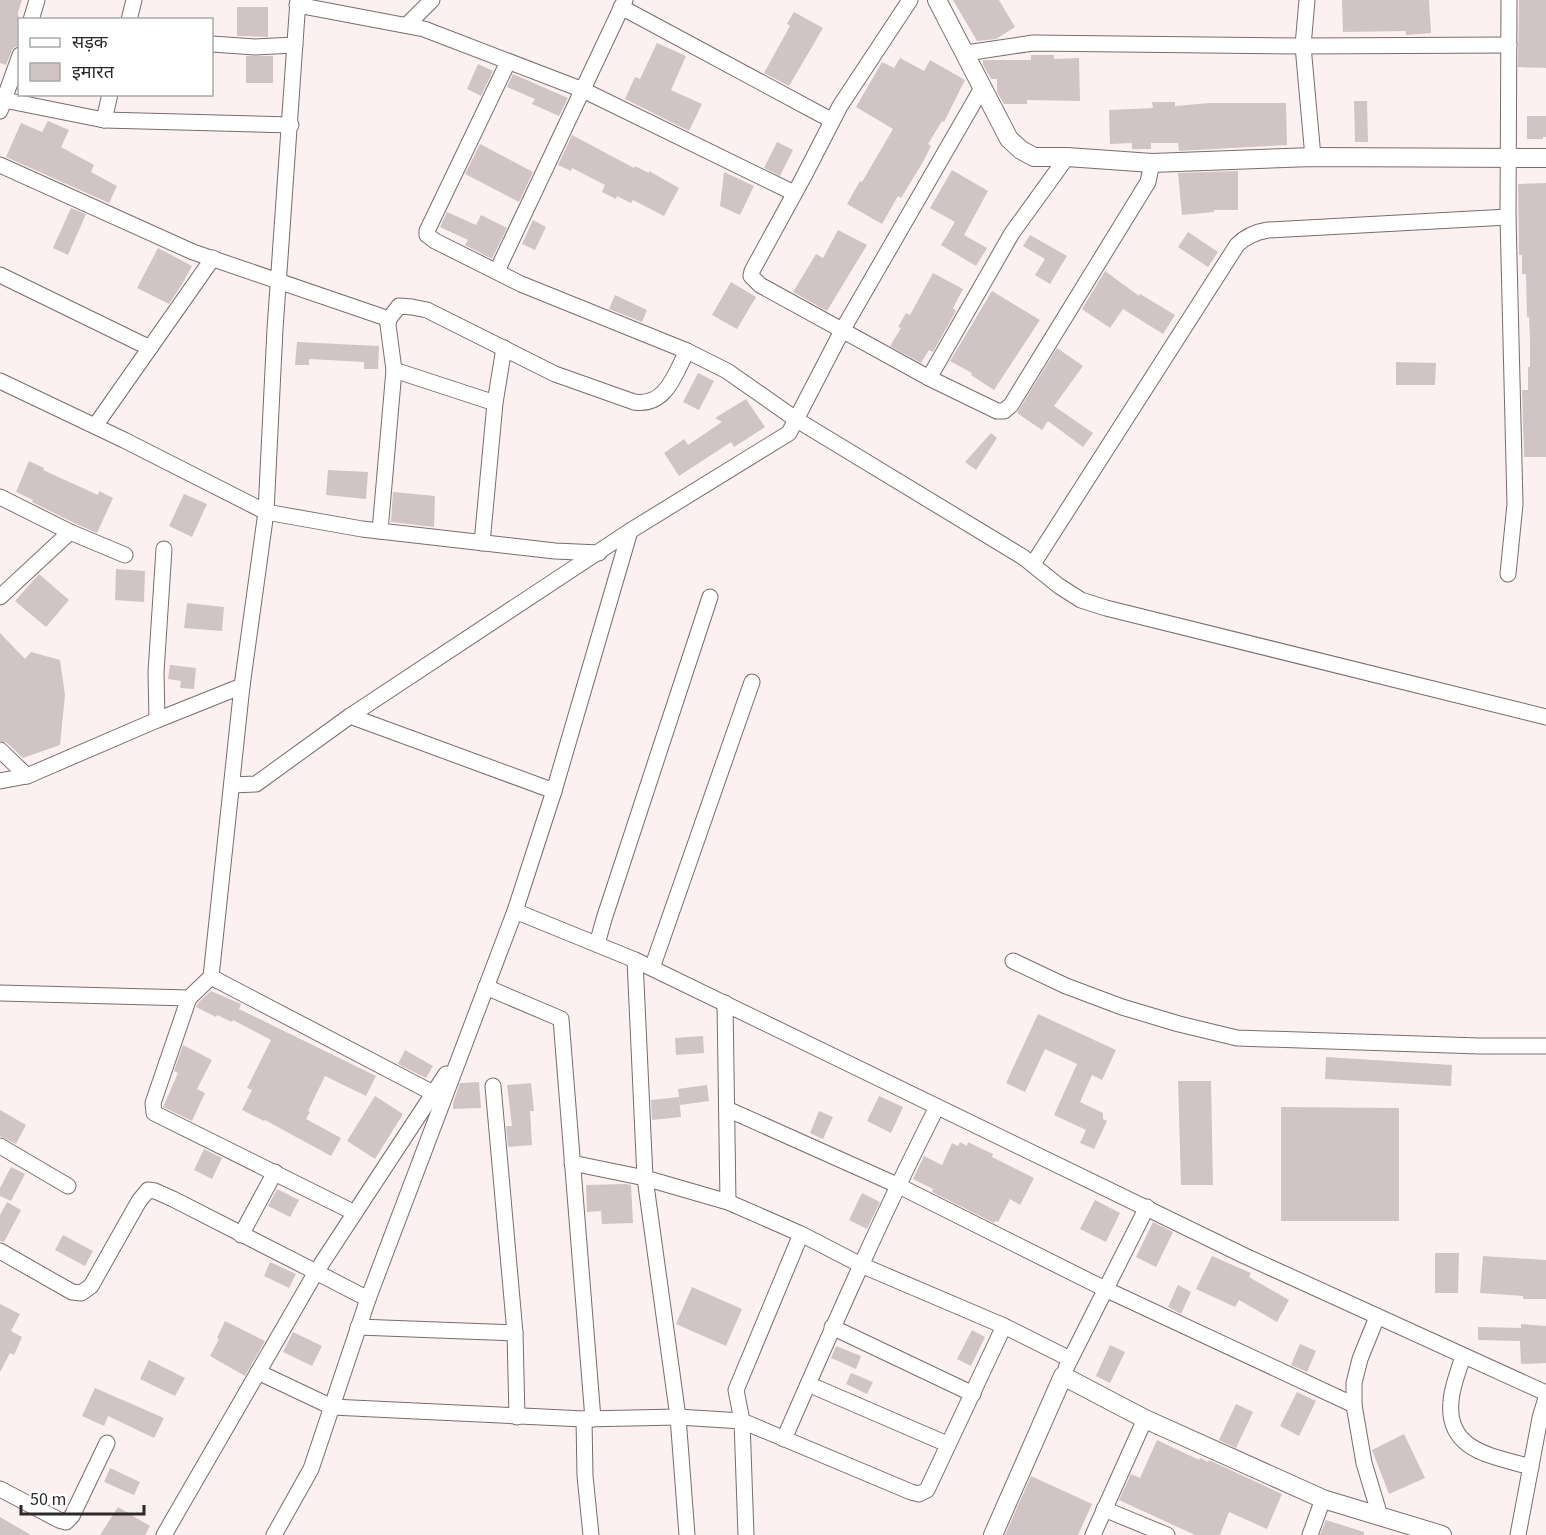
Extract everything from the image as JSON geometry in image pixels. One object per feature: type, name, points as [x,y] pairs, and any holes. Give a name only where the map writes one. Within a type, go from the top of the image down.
[{"type":"street","points":[[32,18],[37,0]]},
{"type":"street","points":[[130,18],[134,0]]},
{"type":"street","points":[[408,24],[432,0]]},
{"type":"street","points":[[910,0],[831,120],[751,276],[760,285],[929,378],[997,411],[1008,409],[1148,182],[1152,163]]},
{"type":"street","points":[[937,0],[1009,139],[1034,157],[1152,163],[1313,157],[1546,158]]},
{"type":"street","points":[[1307,0],[1303,46],[1313,157]]},
{"type":"street","points":[[1508,574],[1515,504],[1507,159],[1509,0]]},
{"type":"street","points":[[355,1213],[154,1113],[153,1103],[189,998],[211,977],[242,686],[266,512],[297,3],[424,29],[583,90],[794,193]]},
{"type":"street","points":[[497,271],[623,4],[831,120]]},
{"type":"street","points":[[966,53],[1033,43],[1303,46],[1509,45]]},
{"type":"street","points":[[213,44],[295,45]]},
{"type":"street","points":[[18,60],[2,104],[104,120],[291,126]]},
{"type":"street","points":[[508,62],[428,231],[427,235],[435,241],[521,284],[687,351],[727,371],[797,420],[1033,564],[1059,586],[1081,600],[1546,717]]},
{"type":"street","points":[[232,785],[256,784],[350,716],[630,531],[789,433],[843,330],[982,88]]},
{"type":"street","points":[[104,120],[110,96]]},
{"type":"street","points":[[929,378],[1012,233],[1067,157]]},
{"type":"street","points":[[0,165],[193,252],[388,318]]},
{"type":"street","points":[[1033,564],[1243,239],[1268,230],[1508,217]]},
{"type":"street","points":[[95,426],[213,258]]},
{"type":"street","points":[[0,275],[150,348]]},
{"type":"street","points":[[380,531],[394,370],[388,318],[399,306],[427,310],[555,374],[634,402],[642,403],[667,392],[687,351]]},
{"type":"street","points":[[482,543],[495,403],[504,348]]},
{"type":"street","points":[[394,370],[495,403]]},
{"type":"street","points":[[0,381],[266,512],[380,531],[555,551],[599,553]]},
{"type":"street","points":[[0,497],[70,532],[124,555]]},
{"type":"street","points":[[274,1535],[311,1469],[368,1299],[515,911],[554,791],[630,531]]},
{"type":"street","points":[[0,597],[70,532]]},
{"type":"street","points":[[157,720],[156,672],[164,549]]},
{"type":"street","points":[[597,944],[710,597]]},
{"type":"street","points":[[652,968],[752,682]]},
{"type":"street","points":[[0,781],[27,776],[242,686]]},
{"type":"street","points":[[350,716],[554,791]]},
{"type":"street","points":[[0,750],[27,776]]},
{"type":"street","points":[[515,911],[635,960],[1255,1260],[1546,1393]]},
{"type":"street","points":[[635,960],[645,1178],[678,1417],[687,1535]]},
{"type":"street","points":[[1013,962],[1066,986],[1122,1007],[1237,1038],[1546,1046]]},
{"type":"street","points":[[211,977],[434,1093]]},
{"type":"street","points":[[486,987],[561,1019],[588,1419],[585,1476],[591,1535]]},
{"type":"street","points":[[0,993],[189,998]]},
{"type":"street","points":[[725,1003],[728,1202]]},
{"type":"street","points":[[164,1535],[316,1272],[463,1049]]},
{"type":"street","points":[[493,1086],[515,1333],[517,1417]]},
{"type":"street","points":[[784,1439],[897,1185],[937,1107]]},
{"type":"street","points":[[727,1110],[897,1185],[1105,1289],[1354,1406]]},
{"type":"street","points":[[0,1146],[68,1186]]},
{"type":"street","points":[[572,1163],[645,1178],[728,1202],[801,1234],[861,1265],[1004,1326],[1070,1359]]},
{"type":"street","points":[[241,1235],[275,1172]]},
{"type":"street","points":[[1,1254],[72,1292],[81,1293],[90,1286],[139,1201],[148,1190],[173,1199],[368,1299]]},
{"type":"street","points":[[993,1535],[1070,1359],[1148,1207]]},
{"type":"street","points":[[746,1535],[742,1421],[736,1390],[801,1234]]},
{"type":"street","points":[[1377,1317],[1356,1375],[1354,1406],[1364,1463],[1380,1516]]},
{"type":"street","points":[[258,1372],[332,1407],[517,1417],[588,1419],[678,1417],[742,1421],[919,1494],[927,1490],[1004,1326]]},
{"type":"street","points":[[358,1327],[515,1333]]},
{"type":"street","points":[[832,1327],[972,1394]]},
{"type":"street","points":[[1463,1356],[1451,1400],[1451,1418],[1458,1435],[1468,1446],[1478,1451],[1531,1467]]},
{"type":"street","points":[[1063,1376],[1145,1419],[1323,1498],[1442,1535]]},
{"type":"street","points":[[808,1384],[947,1444]]},
{"type":"street","points":[[1518,1535],[1546,1398]]},
{"type":"street","points":[[1093,1535],[1145,1419]]},
{"type":"street","points":[[0,1488],[66,1522],[72,1516],[107,1443]]},
{"type":"street","points":[[1310,1535],[1323,1498]]},
{"type":"street","points":[[1104,1509],[1167,1535]]},
{"type":"building","points":[[0,0],[22,0],[18,12],[18,46],[13,48],[6,65],[0,63]]},
{"type":"building","points":[[953,0],[999,0],[1015,27],[996,39],[977,41]]},
{"type":"building","points":[[1342,0],[1429,0],[1431,33],[1406,35],[1406,31],[1343,32]]},
{"type":"building","points":[[1519,0],[1546,0],[1546,68],[1518,67]]},
{"type":"building","points":[[237,7],[268,7],[268,37],[237,36]]},
{"type":"building","points":[[794,12],[823,28],[789,86],[764,73],[790,26],[787,24]]},
{"type":"building","points":[[657,43],[686,56],[671,90],[702,104],[689,131],[625,99],[635,77],[640,79]]},
{"type":"building","points":[[1031,55],[1054,55],[1054,59],[1079,58],[1080,101],[1027,100],[1027,104],[1004,104],[997,92],[997,79],[991,79],[983,65],[983,60],[1031,60]]},
{"type":"building","points":[[246,56],[273,56],[273,83],[246,83]]},
{"type":"building","points":[[900,58],[924,71],[930,60],[965,80],[944,122],[942,121],[928,144],[931,146],[923,162],[901,198],[898,196],[882,224],[847,204],[893,129],[856,107],[882,62],[894,68]]},
{"type":"building","points":[[478,64],[493,71],[481,96],[467,89]]},
{"type":"building","points":[[513,74],[568,98],[559,116],[532,104],[535,99],[507,87]]},
{"type":"building","points":[[1354,101],[1367,101],[1368,142],[1355,142]]},
{"type":"building","points":[[1152,102],[1175,102],[1175,106],[1210,103],[1286,103],[1287,145],[1179,151],[1178,143],[1151,143],[1151,149],[1132,149],[1132,143],[1110,144],[1109,110],[1153,108]]},
{"type":"building","points":[[1527,116],[1546,116],[1546,137],[1527,139]]},
{"type":"building","points":[[48,121],[69,130],[61,147],[94,165],[91,172],[117,186],[109,203],[6,157],[21,123],[42,132]]},
{"type":"building","points":[[572,135],[634,168],[635,166],[649,173],[649,171],[679,188],[664,216],[633,200],[631,203],[617,196],[616,199],[602,192],[605,185],[572,168],[571,171],[558,165]]},
{"type":"building","points":[[777,142],[793,150],[780,176],[764,168]]},
{"type":"building","points":[[480,144],[533,172],[519,202],[465,174]]},
{"type":"building","points":[[952,170],[988,191],[964,235],[987,248],[976,266],[941,245],[955,222],[930,208]]},
{"type":"building","points":[[1238,171],[1238,210],[1214,210],[1214,212],[1182,215],[1178,173]]},
{"type":"building","points":[[724,172],[754,186],[740,215],[720,206]]},
{"type":"building","points":[[1546,183],[1546,457],[1524,457],[1522,390],[1528,390],[1530,340],[1526,274],[1522,274],[1522,255],[1519,255],[1518,184]]},
{"type":"building","points":[[71,208],[86,214],[68,255],[53,248]]},
{"type":"building","points":[[447,212],[476,225],[481,215],[507,228],[492,259],[465,245],[468,240],[440,227]]},
{"type":"building","points":[[533,220],[546,227],[535,250],[522,244]]},
{"type":"building","points":[[838,230],[867,245],[827,311],[793,292],[816,254],[823,258]]},
{"type":"building","points":[[1188,232],[1218,252],[1208,267],[1178,247]]},
{"type":"building","points":[[1030,235],[1067,256],[1050,284],[1035,275],[1045,259],[1023,246]]},
{"type":"building","points":[[158,248],[192,266],[169,304],[137,288]]},
{"type":"building","points":[[1105,271],[1139,296],[1140,294],[1175,315],[1163,334],[1123,309],[1110,328],[1082,309]]},
{"type":"building","points":[[933,273],[963,289],[953,308],[956,311],[933,352],[929,350],[921,363],[890,346],[901,328],[898,327],[906,313],[910,315]]},
{"type":"building","points":[[731,282],[756,297],[737,329],[712,315]]},
{"type":"building","points":[[992,291],[1040,320],[994,390],[971,375],[972,373],[950,361]]},
{"type":"building","points":[[615,295],[647,310],[642,322],[609,309]]},
{"type":"building","points":[[297,342],[379,346],[378,369],[364,369],[364,362],[309,359],[309,365],[295,365]]},
{"type":"building","points":[[1057,348],[1083,366],[1054,406],[1093,433],[1083,447],[1048,421],[1042,430],[1017,413]]},
{"type":"building","points":[[1396,362],[1436,363],[1435,385],[1396,385]]},
{"type":"building","points":[[698,373],[714,381],[699,410],[683,402]]},
{"type":"building","points":[[746,399],[765,427],[734,447],[731,442],[679,476],[664,453],[684,439],[688,445],[722,422],[715,418]]},
{"type":"building","points":[[991,433],[997,438],[976,470],[965,462]]},
{"type":"building","points":[[29,461],[44,468],[43,470],[98,495],[99,491],[113,498],[97,533],[16,492]]},
{"type":"building","points":[[328,470],[368,472],[366,499],[326,495]]},
{"type":"building","points":[[393,492],[435,496],[434,527],[391,522]]},
{"type":"building","points":[[184,494],[207,504],[192,537],[169,526]]},
{"type":"building","points":[[116,569],[145,571],[144,602],[115,600]]},
{"type":"building","points":[[39,574],[69,600],[46,627],[15,601]]},
{"type":"building","points":[[187,603],[224,607],[222,631],[184,628]]},
{"type":"building","points":[[0,633],[25,659],[31,652],[60,660],[65,695],[60,745],[23,758],[7,743],[0,741]]},
{"type":"building","points":[[170,665],[196,668],[194,689],[180,688],[181,681],[168,679]]},
{"type":"building","points":[[211,991],[241,1004],[239,1009],[376,1076],[366,1096],[325,1076],[306,1119],[341,1138],[331,1156],[242,1110],[252,1090],[247,1088],[271,1040],[233,1020],[232,1022],[217,1015],[216,1017],[196,1007]]},
{"type":"building","points":[[1038,1014],[1116,1050],[1102,1080],[1092,1075],[1080,1102],[1103,1113],[1103,1119],[1107,1121],[1094,1149],[1080,1143],[1086,1130],[1054,1115],[1077,1064],[1045,1049],[1025,1092],[1006,1083]]},
{"type":"building","points":[[703,1036],[704,1053],[676,1055],[675,1038]]},
{"type":"building","points":[[183,1045],[212,1060],[197,1089],[205,1093],[192,1121],[163,1107],[178,1073],[174,1071]]},
{"type":"building","points":[[405,1050],[433,1066],[426,1078],[398,1064]]},
{"type":"building","points":[[1326,1057],[1452,1065],[1451,1086],[1325,1079]]},
{"type":"building","points":[[1178,1081],[1211,1081],[1213,1185],[1181,1185]]},
{"type":"building","points":[[479,1082],[481,1108],[453,1109],[460,1083]]},
{"type":"building","points":[[531,1083],[534,1111],[530,1111],[532,1145],[508,1147],[506,1126],[512,1126],[507,1085]]},
{"type":"building","points":[[707,1085],[709,1101],[680,1105],[679,1098],[681,1117],[652,1120],[651,1100],[679,1097],[678,1089]]},
{"type":"building","points":[[375,1096],[403,1114],[375,1159],[347,1141]]},
{"type":"building","points":[[879,1096],[903,1107],[891,1133],[867,1121]]},
{"type":"building","points":[[1281,1107],[1399,1108],[1399,1221],[1281,1221]]},
{"type":"building","points":[[0,1110],[26,1125],[16,1144],[0,1136]]},
{"type":"building","points":[[819,1111],[833,1117],[823,1139],[810,1133]]},
{"type":"building","points":[[960,1142],[967,1146],[968,1142],[993,1154],[992,1157],[1034,1178],[1020,1205],[1010,1199],[998,1222],[994,1223],[932,1192],[933,1189],[913,1179],[924,1156],[942,1165],[952,1143],[958,1146]]},
{"type":"building","points":[[204,1149],[222,1158],[212,1179],[194,1170]]},
{"type":"building","points":[[11,1167],[25,1174],[11,1201],[0,1196],[0,1188]]},
{"type":"building","points":[[586,1185],[631,1185],[633,1223],[602,1224],[601,1211],[587,1212]]},
{"type":"building","points":[[277,1189],[299,1200],[290,1217],[268,1206]]},
{"type":"building","points":[[862,1193],[880,1202],[867,1229],[849,1220]]},
{"type":"building","points":[[1095,1200],[1120,1213],[1106,1242],[1080,1229]]},
{"type":"building","points":[[7,1202],[21,1210],[4,1242],[0,1241],[0,1215]]},
{"type":"building","points":[[1153,1222],[1173,1232],[1156,1267],[1136,1257]]},
{"type":"building","points":[[63,1235],[93,1251],[85,1266],[55,1250]]},
{"type":"building","points":[[1435,1253],[1459,1253],[1458,1293],[1435,1293]]},
{"type":"building","points":[[1212,1256],[1251,1273],[1249,1277],[1289,1300],[1277,1322],[1239,1300],[1235,1307],[1196,1289]]},
{"type":"building","points":[[1483,1256],[1546,1260],[1546,1299],[1523,1299],[1523,1296],[1480,1293]]},
{"type":"building","points":[[270,1262],[296,1274],[289,1288],[264,1276]]},
{"type":"building","points":[[1178,1285],[1191,1292],[1181,1314],[1168,1307]]},
{"type":"building","points":[[692,1287],[742,1309],[726,1346],[676,1324]]},
{"type":"building","points":[[0,1304],[20,1314],[11,1331],[22,1337],[14,1355],[10,1353],[0,1372]]},
{"type":"building","points":[[225,1321],[265,1341],[245,1376],[210,1356]]},
{"type":"building","points":[[1521,1324],[1546,1326],[1546,1363],[1521,1364],[1520,1341],[1478,1340],[1478,1327],[1521,1328]]},
{"type":"building","points":[[972,1330],[985,1337],[971,1366],[957,1359]]},
{"type":"building","points":[[293,1332],[322,1346],[312,1366],[283,1352]]},
{"type":"building","points":[[1300,1344],[1316,1351],[1307,1372],[1291,1365]]},
{"type":"building","points":[[1110,1345],[1125,1352],[1110,1383],[1096,1376]]},
{"type":"building","points":[[836,1346],[861,1356],[856,1369],[831,1358]]},
{"type":"building","points":[[149,1360],[185,1378],[175,1396],[140,1379]]},
{"type":"building","points":[[851,1373],[873,1382],[867,1394],[846,1384]]},
{"type":"building","points":[[95,1388],[164,1418],[154,1438],[108,1416],[104,1426],[82,1416]]},
{"type":"building","points":[[1297,1392],[1316,1401],[1299,1436],[1280,1426]]},
{"type":"building","points":[[1236,1404],[1253,1412],[1236,1448],[1219,1440]]},
{"type":"building","points":[[1404,1434],[1425,1478],[1389,1494],[1372,1450]]},
{"type":"building","points":[[1157,1440],[1199,1460],[1200,1458],[1208,1462],[1209,1460],[1282,1494],[1267,1529],[1229,1512],[1220,1535],[1195,1535],[1119,1500],[1131,1474],[1140,1478]]},
{"type":"building","points":[[110,1468],[140,1482],[134,1495],[104,1482]]},
{"type":"building","points":[[1031,1476],[1092,1504],[1078,1535],[1005,1535]]},
{"type":"building","points":[[118,1507],[150,1526],[145,1535],[100,1535]]},
{"type":"building","points":[[0,1517],[31,1535],[0,1535]]},
{"type":"building","points":[[1326,1520],[1364,1532],[1364,1535],[1320,1535]]}]
